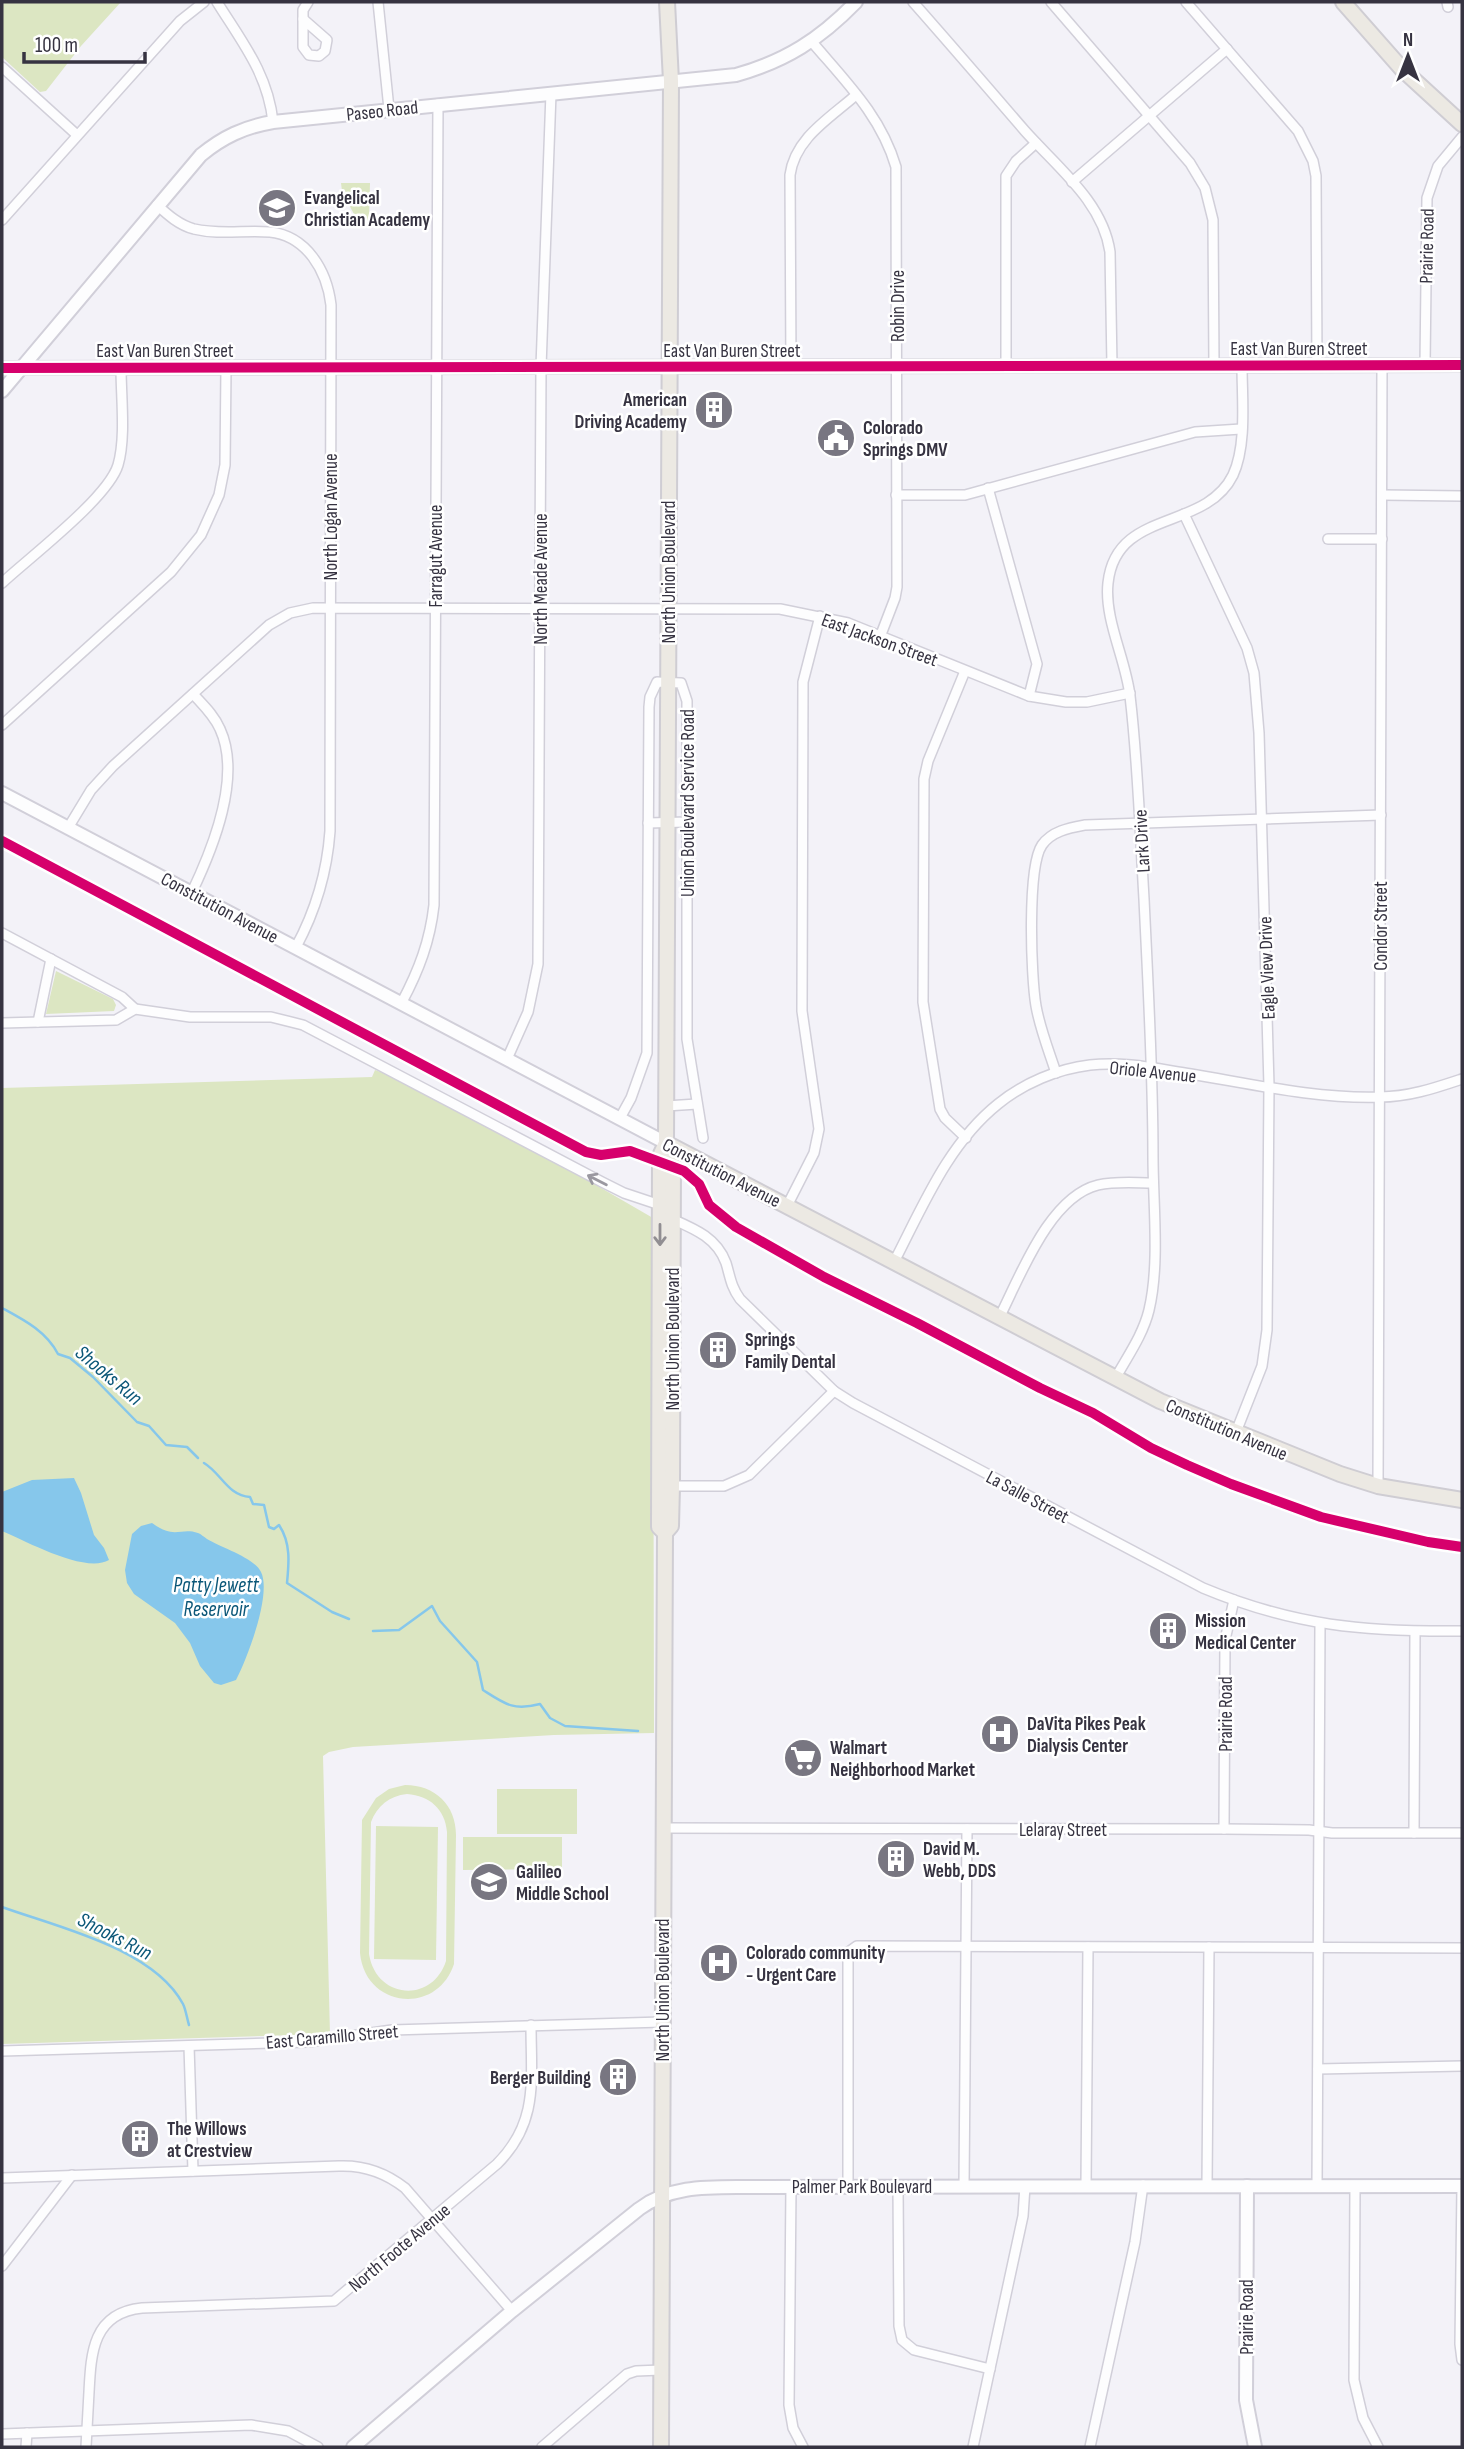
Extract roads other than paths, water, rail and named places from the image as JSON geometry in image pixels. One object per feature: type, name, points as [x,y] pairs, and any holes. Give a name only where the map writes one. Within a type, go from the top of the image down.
[{"type":"main road","name":"North Union Boulevard","points":[[661,2447],[665,1533],[671,1527],[666,1486],[660,1205],[660,1156],[666,1143],[669,681],[667,608],[671,81],[667,2]]},
{"type":"main road","points":[[1343,2],[1402,69],[1462,124]]},
{"type":"main road","name":"North Union Boulevard","points":[[666,1143],[673,1158],[666,1486]]},
{"type":"main road","name":"Constitution Avenue","points":[[666,1143],[1142,1393],[1340,1474],[1378,1486],[1462,1500]]},
{"type":"street","points":[[2,220],[180,21],[204,2]]},
{"type":"street","points":[[217,2],[262,76],[270,100],[272,122]]},
{"type":"street","points":[[303,19],[303,10],[308,2]]},
{"type":"street","points":[[378,2],[389,109]]},
{"type":"street","name":"Paseo Road","points":[[2,391],[201,155],[219,140],[241,129],[272,122],[389,109],[729,76],[783,58],[812,42],[856,2]]},
{"type":"street","points":[[913,2],[1072,182],[1102,222],[1108,237],[1111,266],[1112,366]]},
{"type":"street","points":[[1051,2],[1190,163],[1205,188],[1214,241],[1214,366]]},
{"type":"street","points":[[1186,2],[1298,131],[1312,160],[1316,176],[1317,366]]},
{"type":"street","name":"Robin Drive","points":[[812,42],[878,123],[887,140],[895,167],[897,587],[880,637]]},
{"type":"street","points":[[1072,182],[1227,49]]},
{"type":"street","points":[[2,67],[77,135]]},
{"type":"street","name":"North Meade Avenue","points":[[506,1059],[528,1012],[538,964],[541,367],[551,93]]},
{"type":"street","points":[[791,367],[792,162],[804,140],[856,95]]},
{"type":"street","name":"Farragut Avenue","points":[[402,1002],[419,970],[428,943],[433,905],[438,104]]},
{"type":"street","name":"Prairie Road","points":[[1425,365],[1427,198],[1438,166],[1462,137]]},
{"type":"street","points":[[1006,366],[1006,176],[1016,160],[1035,143]]},
{"type":"street","name":"North Logan Avenue","points":[[157,205],[181,224],[191,228],[212,232],[275,233],[291,239],[310,253],[323,271],[329,288],[329,848],[318,900],[296,947]]},
{"type":"street","name":"East Van Buren Street","points":[[2,368],[1462,365]]},
{"type":"street","name":"Lark Drive","points":[[1115,1379],[1149,1311],[1154,1272],[1153,1068],[1130,693],[1109,608],[1107,587],[1110,570],[1121,549],[1136,534],[1212,501],[1224,489],[1238,463],[1242,366]]},
{"type":"street","name":"Condor Street","points":[[1378,1486],[1382,366]]},
{"type":"street","points":[[2,583],[109,484],[120,456],[121,368]]},
{"type":"street","points":[[2,725],[171,572],[201,535],[219,495],[225,465],[226,368]]},
{"type":"street","points":[[896,495],[965,495],[1195,432],[1241,429]]},
{"type":"street","points":[[988,488],[1037,664],[1029,696]]},
{"type":"street","points":[[1382,495],[1462,496]]},
{"type":"street","name":"Eagle View Drive","points":[[1184,514],[1252,660],[1259,733],[1269,1086],[1267,1346],[1236,1433]]},
{"type":"street","points":[[1328,539],[1382,539]]},
{"type":"street","name":"East Jackson Street","points":[[68,828],[81,804],[101,777],[279,618],[302,609],[780,609],[848,623],[1029,696],[1056,701],[1087,702],[1130,693]]},
{"type":"street","points":[[787,1206],[814,1153],[819,1129],[802,1011],[802,984],[803,682],[820,616]]},
{"type":"street","points":[[965,671],[925,770],[923,1002],[940,1109],[945,1118],[966,1138]]},
{"type":"street","name":"Union Boulevard Service Road","points":[[620,1118],[631,1097],[647,1053],[650,697],[657,682],[669,681],[681,683],[687,694],[687,1039],[703,1138]]},
{"type":"street","points":[[192,892],[215,839],[224,803],[227,771],[226,751],[220,729],[206,707],[193,694]]},
{"type":"street","name":"Constitution Avenue","points":[[2,793],[666,1143]]},
{"type":"street","points":[[1056,1073],[1039,1022],[1034,986],[1034,880],[1038,855],[1043,844],[1066,828],[1085,825],[1381,815]]},
{"type":"street","points":[[649,822],[687,822]]},
{"type":"street","points":[[2,933],[122,997],[135,1009],[174,1016],[260,1016],[292,1022],[316,1031],[602,1182],[624,1193],[660,1205]]},
{"type":"street","points":[[37,1022],[51,959]]},
{"type":"street","points":[[2,1023],[116,1020],[135,1009]]},
{"type":"street","name":"Oriole Avenue","points":[[894,1262],[935,1181],[966,1138],[996,1105],[1019,1089],[1056,1073],[1090,1065],[1153,1068],[1337,1096],[1379,1097],[1409,1095],[1462,1079]]},
{"type":"street","points":[[666,1106],[697,1104]]},
{"type":"street","points":[[999,1318],[1044,1231],[1065,1203],[1080,1192],[1097,1185],[1119,1182],[1153,1183]]},
{"type":"street","name":"La Salle Street","points":[[673,1219],[697,1230],[715,1244],[725,1262],[734,1291],[740,1299],[834,1391],[1194,1583],[1234,1600],[1292,1619],[1415,1632],[1462,1631]]},
{"type":"street","points":[[666,1486],[724,1486],[749,1475],[834,1391]]},
{"type":"street","name":"Prairie Road","points":[[1224,1829],[1225,1640],[1234,1600]]},
{"type":"street","points":[[1317,2186],[1320,1624]]},
{"type":"street","points":[[1414,1833],[1415,1632]]},
{"type":"street","name":"Lelaray Street","points":[[663,1828],[1224,1829],[1462,1833]]},
{"type":"street","points":[[964,2186],[967,1829]]},
{"type":"street","points":[[1086,2186],[1088,1947]]},
{"type":"street","points":[[1207,2186],[1209,1947]]},
{"type":"street","points":[[848,2187],[848,1956],[853,1948],[1462,1948]]},
{"type":"street","name":"East Caramillo Street","points":[[2,2051],[308,2042],[392,2030],[662,2022]]},
{"type":"street","name":"North Foote Avenue","points":[[86,2447],[93,2350],[103,2327],[117,2315],[142,2308],[334,2301],[505,2156],[524,2125],[531,2104],[531,2025]]},
{"type":"street","points":[[189,2046],[193,2171]]},
{"type":"street","points":[[1318,2068],[1462,2066]]},
{"type":"street","points":[[2,2178],[358,2166],[397,2182],[433,2218],[512,2311]]},
{"type":"street","points":[[2,2266],[72,2175]]},
{"type":"street","points":[[1090,2447],[1135,2242],[1143,2185]]},
{"type":"street","points":[[791,2186],[789,2405],[793,2428],[803,2447]]},
{"type":"street","name":"Palmer Park Boulevard","points":[[353,2447],[512,2311],[645,2205],[681,2190],[791,2186],[1462,2186]]},
{"type":"street","points":[[898,2186],[899,2326],[902,2340],[914,2350],[990,2369]]},
{"type":"street","points":[[973,2447],[1023,2216],[1025,2186]]},
{"type":"street","name":"Prairie Road","points":[[1247,2186],[1246,2400],[1255,2447]]},
{"type":"street","points":[[1355,2186],[1354,2380],[1363,2418],[1378,2447]]},
{"type":"street","points":[[1462,2186],[1462,2360]]},
{"type":"street","points":[[542,2447],[626,2374],[661,2370]]},
{"type":"street","points":[[2,2434],[251,2424],[288,2431],[318,2447]]},
{"type":"street","points":[[26,2447],[27,2434]]},
{"type":"water","points":[[74,1478],[94,1535],[109,1560],[86,1563],[71,1560],[2,1531],[2,1492],[32,1480]]},
{"type":"water","name":"Patty Jewett Reservoir","points":[[152,1523],[166,1531],[199,1533],[252,1562],[261,1572],[264,1582],[261,1610],[252,1642],[236,1680],[221,1685],[214,1683],[200,1666],[190,1643],[175,1623],[134,1594],[127,1583],[125,1570],[132,1534],[141,1526]]},
{"type":"waterway","name":"Shooks Run","points":[[2,1308],[41,1333],[58,1354],[70,1358],[93,1377],[137,1422],[149,1426],[166,1445],[187,1447],[198,1458]]},
{"type":"waterway","name":"Shooks Run","points":[[204,1463],[236,1493],[250,1497],[253,1504],[264,1505],[269,1527],[274,1529],[279,1525],[287,1546],[287,1583],[332,1612],[349,1619]]},
{"type":"waterway","name":"Shooks Run","points":[[373,1631],[399,1630],[432,1606],[440,1621],[477,1662],[483,1690],[497,1699],[523,1707],[540,1704],[550,1718],[565,1726],[638,1731]]},
{"type":"waterway","name":"Shooks Run","points":[[2,1907],[102,1942],[150,1968],[169,1985],[183,2004],[189,2025]]},
{"type":"place","name":"Evangelical Christian Academy","points":[[277,208]]},
{"type":"place","name":"American Driving Academy","points":[[714,410]]},
{"type":"place","name":"Colorado Springs DMV","points":[[836,438]]},
{"type":"place","name":"Springs Family Dental","points":[[718,1350]]},
{"type":"place","name":"Mission Medical Center","points":[[1168,1631]]},
{"type":"place","name":"DaVita Pikes Peak Dialysis Center","points":[[1000,1734]]},
{"type":"place","name":"Walmart Neighborhood Market","points":[[803,1758]]},
{"type":"place","name":"David M. Webb, DDS","points":[[896,1859]]},
{"type":"place","name":"Galileo Middle School","points":[[489,1882]]},
{"type":"place","name":"Colorado community - Urgent Care","points":[[719,1963]]},
{"type":"place","name":"Berger Building","points":[[618,2077]]},
{"type":"place","name":"The Willows at Crestview","points":[[140,2139]]}]
